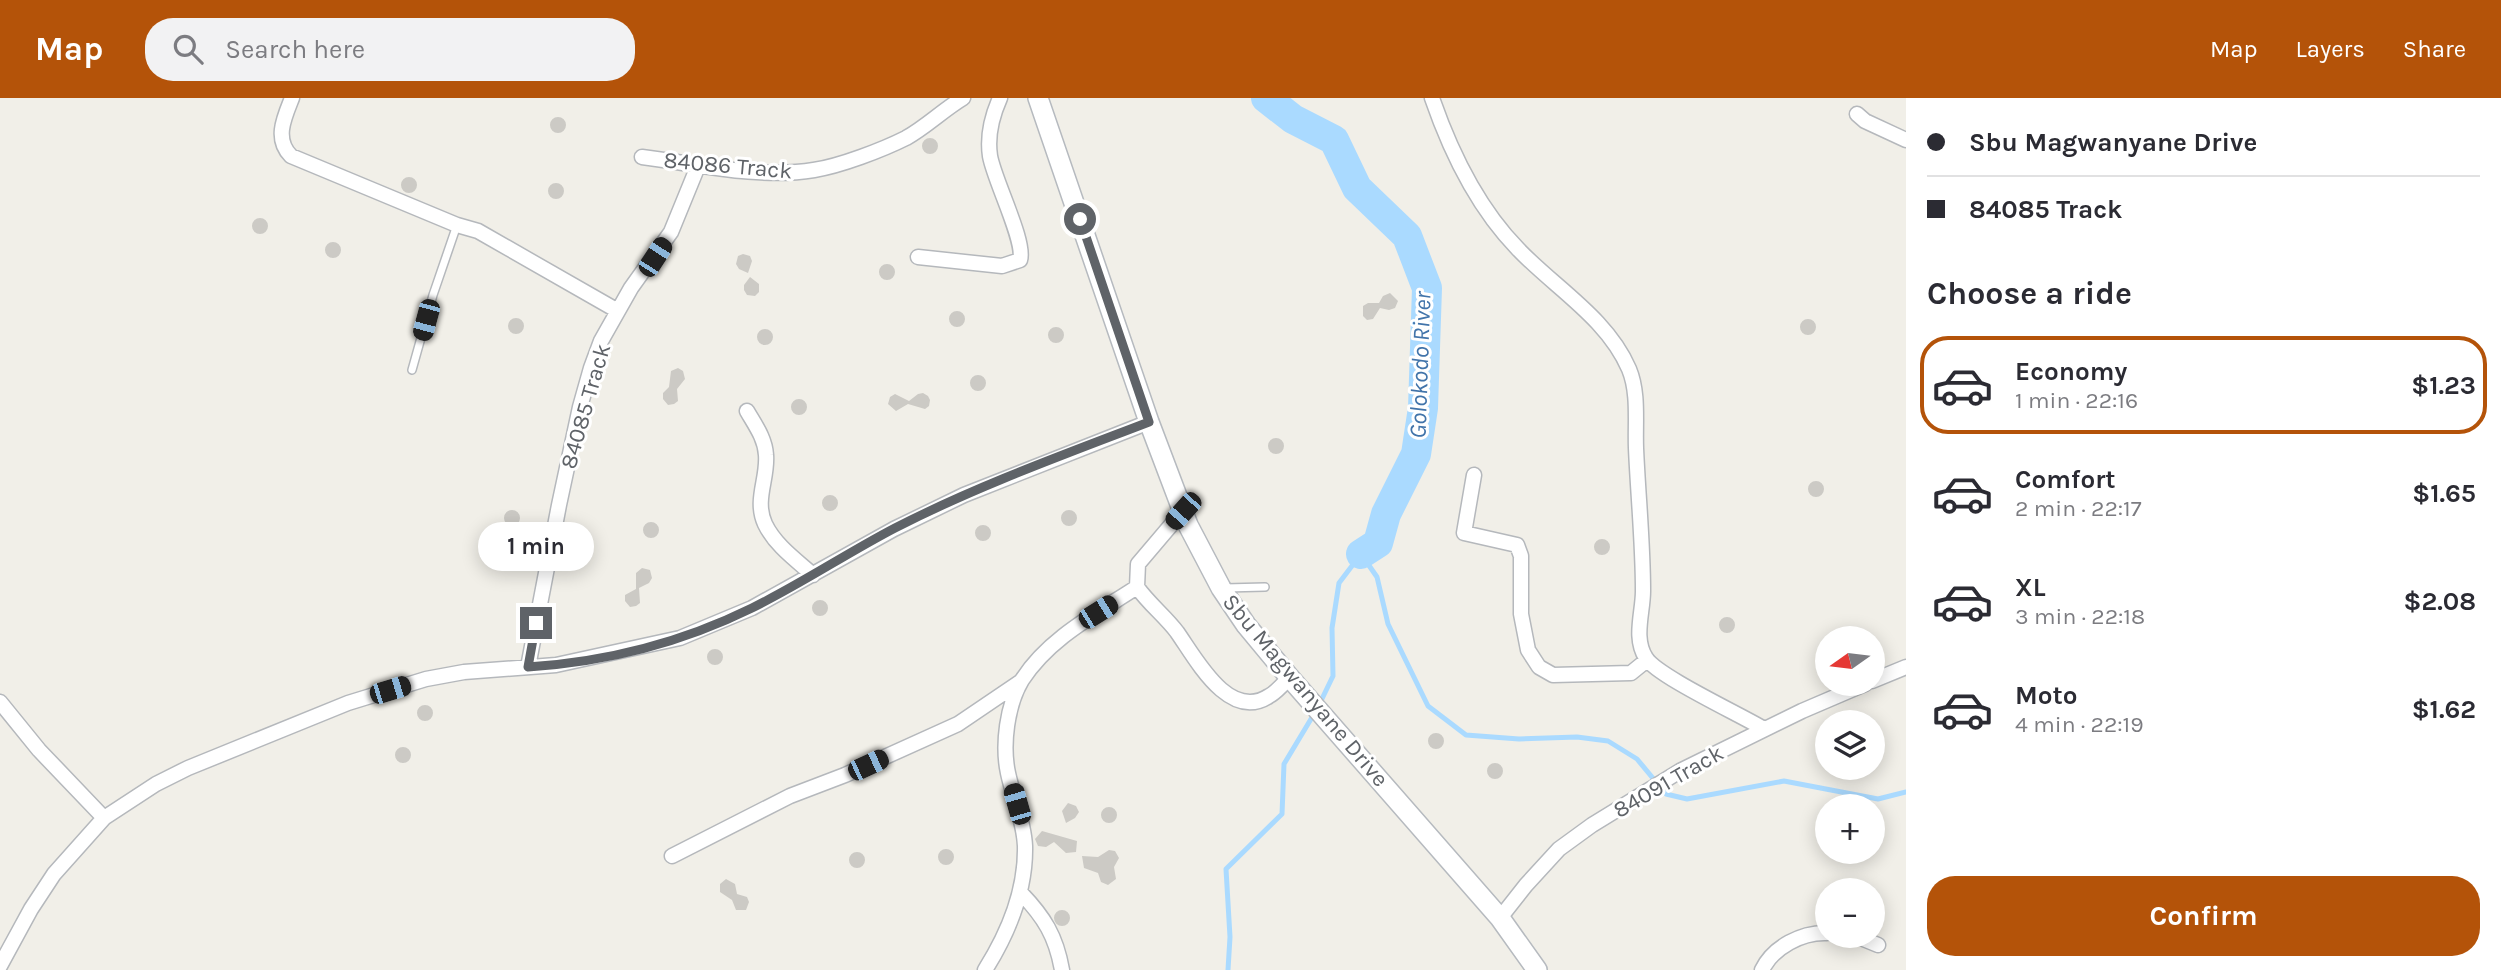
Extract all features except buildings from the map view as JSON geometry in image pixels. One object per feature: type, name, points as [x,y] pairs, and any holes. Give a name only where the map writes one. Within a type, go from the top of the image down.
[{"type":"main road","name":"Sbu Magwanyane Drive","points":[[1038,98],[1149,422],[1183,511],[1221,588],[1246,625],[1294,682],[1500,918],[1537,970]]},
{"type":"street","points":[[292,98],[283,123],[281,143],[291,156],[457,225],[478,231],[618,311]]},
{"type":"street","name":"84086 Track","points":[[642,157],[698,166],[782,172],[815,170],[897,142],[963,98]]},
{"type":"street","points":[[918,257],[1002,267],[1020,260],[1021,247],[990,155],[991,127],[1000,98]]},
{"type":"street","points":[[1432,98],[1456,157],[1481,206],[1519,251],[1604,328],[1630,371],[1635,392],[1643,569],[1639,631],[1647,660],[1666,675],[1765,729]]},
{"type":"street","points":[[1857,114],[1906,140]]},
{"type":"street","name":"84085 Track","points":[[528,667],[580,407],[601,341],[631,288],[671,232],[698,166]]},
{"type":"street","points":[[747,411],[761,434],[765,449],[766,467],[760,499],[765,523],[783,549],[813,575]]},
{"type":"street","points":[[0,966],[31,909],[54,874],[104,818],[156,783],[348,703],[426,679],[464,672],[584,661],[680,638],[752,608],[894,528],[964,495],[1149,422]]},
{"type":"street","points":[[1474,475],[1464,533],[1517,545],[1521,556],[1521,614],[1528,650],[1539,667],[1553,675],[1631,673],[1647,660]]},
{"type":"street","points":[[1183,511],[1138,564],[1137,587],[1147,602],[1175,630],[1194,659],[1217,686],[1231,697],[1241,702],[1254,702],[1294,682]]},
{"type":"street","points":[[985,970],[1006,932],[1020,893],[1025,843],[1006,754],[1014,700],[1022,681],[1037,660],[1058,640],[1137,587]]},
{"type":"street","points":[[1885,676],[1906,667]]},
{"type":"street","points":[[672,856],[790,796],[845,775],[958,724],[1022,681]]},
{"type":"street","name":"84091 Track","points":[[1500,918],[1559,849],[1592,825],[1765,729],[1838,696]]},
{"type":"street","points":[[0,702],[38,750],[104,818]]},
{"type":"street","points":[[1020,893],[1041,914],[1055,940],[1062,970]]},
{"type":"street","points":[[1762,970],[1775,952],[1815,933]]},
{"type":"lane","points":[[412,370],[433,295],[457,225]]},
{"type":"lane","points":[[1221,588],[1265,587]]},
{"type":"waterway","name":"Golokodo River","points":[[1266,98],[1293,119],[1334,140],[1357,188],[1407,236],[1427,288],[1423,408],[1416,454],[1386,514],[1378,543],[1361,554]]},
{"type":"waterway","points":[[1319,705],[1333,676],[1332,628],[1339,583],[1361,554],[1377,577],[1388,624],[1428,706],[1466,735],[1519,739],[1577,737],[1608,741],[1637,759],[1666,794],[1687,799],[1784,781],[1878,799],[1906,792]]},
{"type":"waterway","points":[[1228,970],[1230,937],[1226,869],[1282,814],[1284,764],[1314,714]]},
{"type":"route","points":[[536,623],[528,667],[584,661],[680,638],[752,608],[894,528],[964,495],[1149,422],[1080,219]]}]
